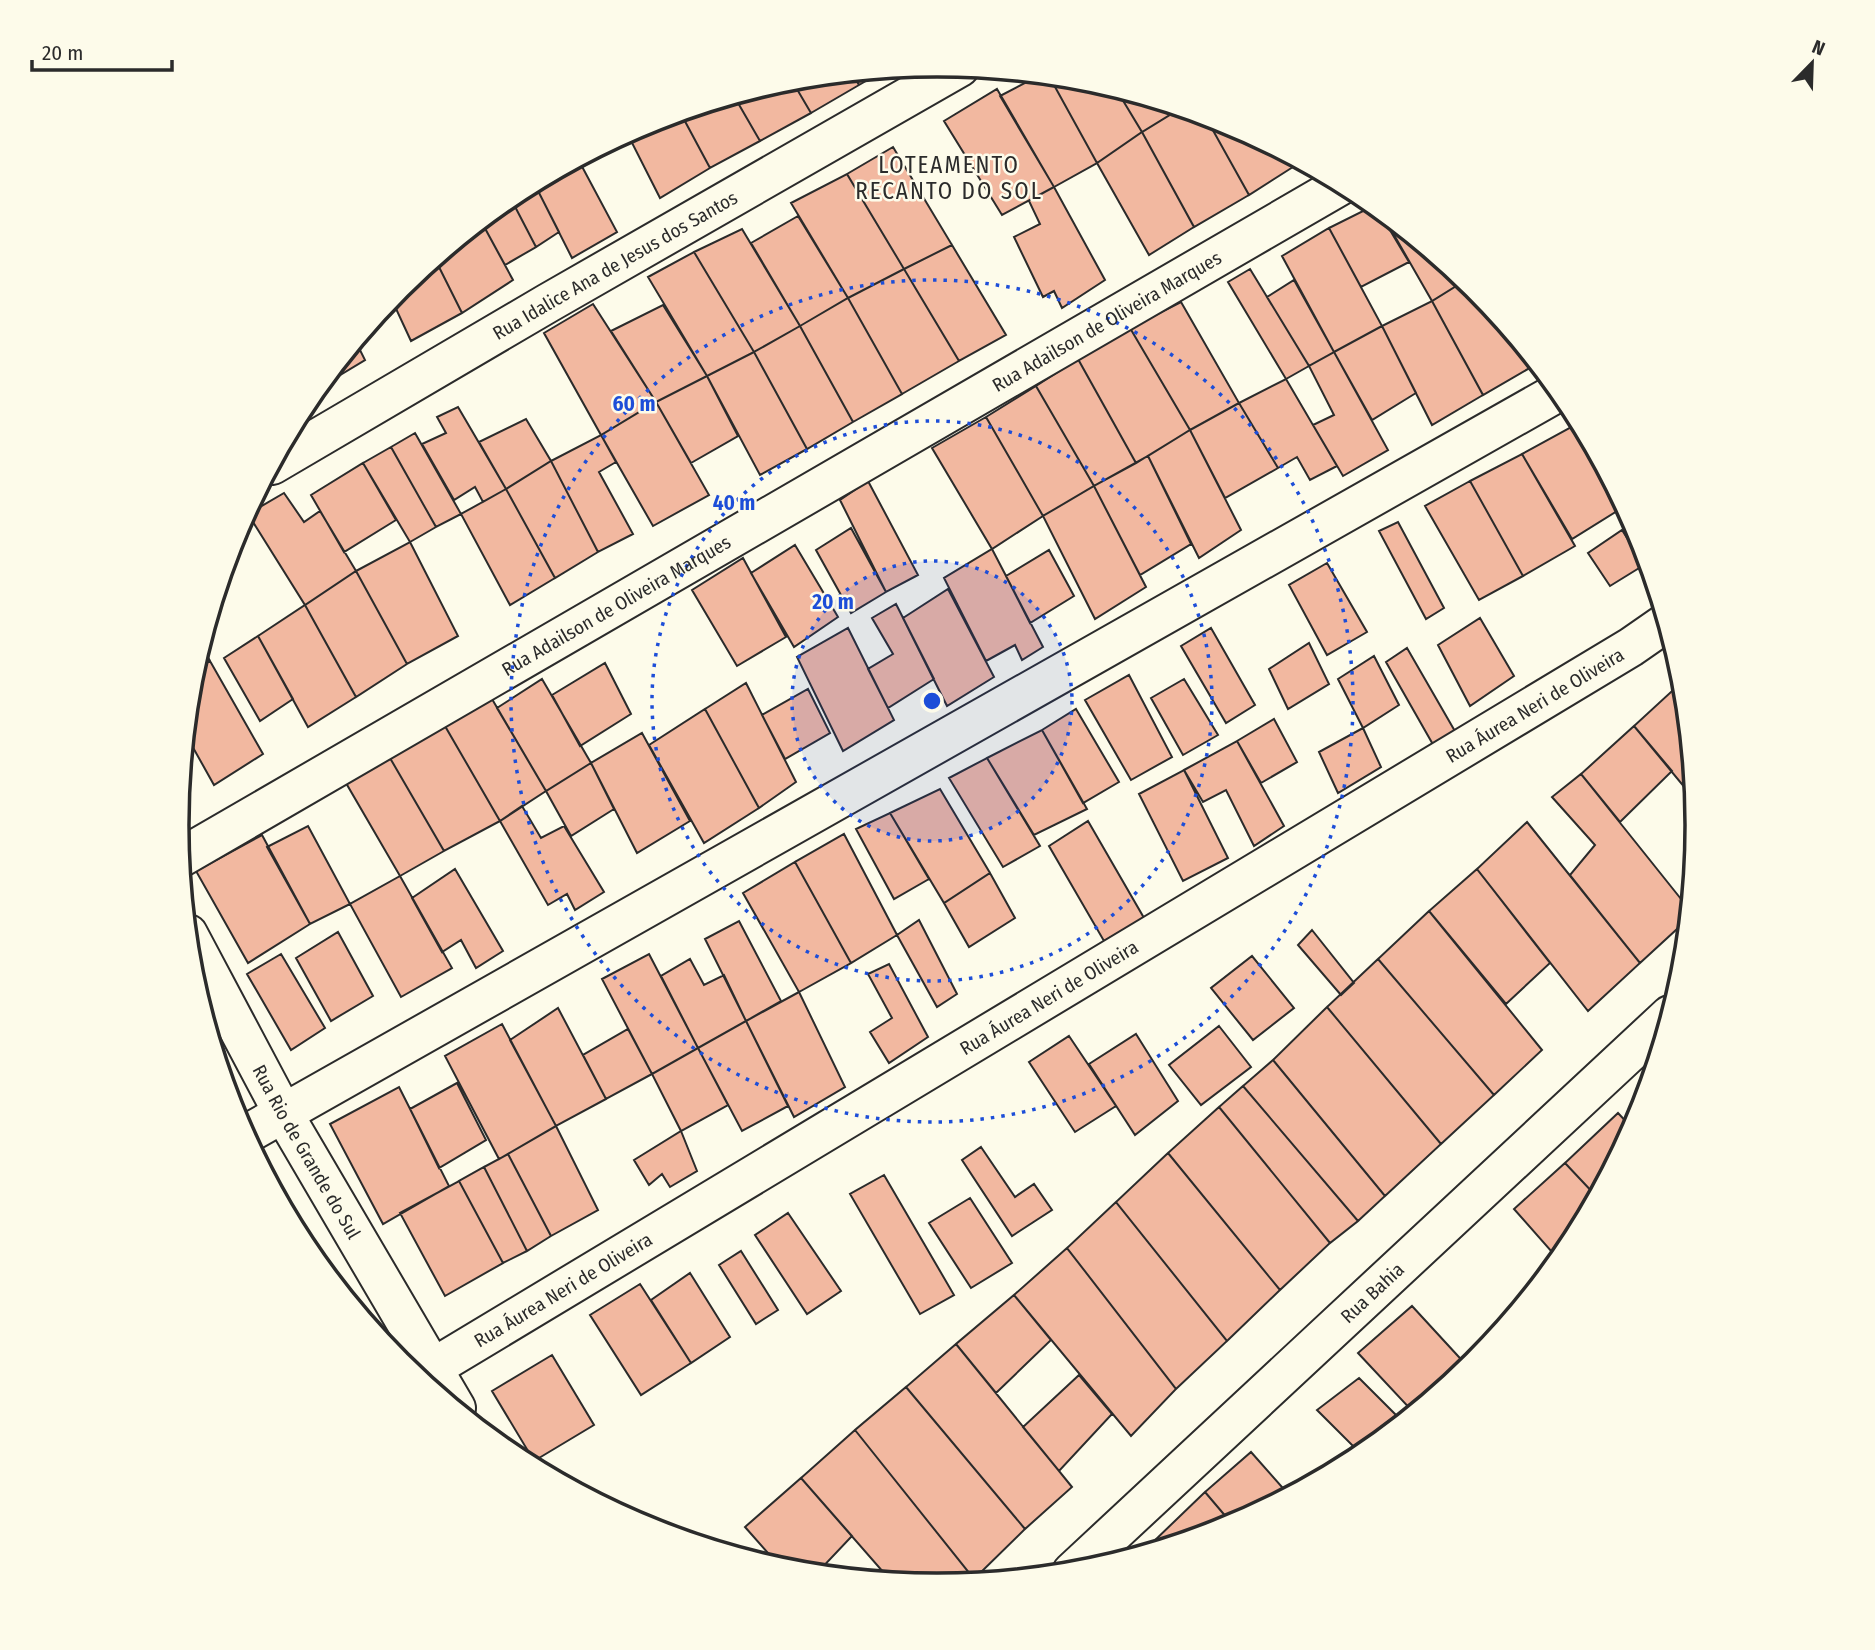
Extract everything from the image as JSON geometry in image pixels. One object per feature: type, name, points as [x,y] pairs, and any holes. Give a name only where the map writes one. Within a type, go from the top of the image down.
[{"type":"street","name":"Rua Idalice Ana de Jesus dos Santos","points":[[287,456],[942,77]]},
{"type":"street","name":"Rua Adailson de Oliveira Marques","points":[[190,852],[1333,190]]},
{"type":"street","points":[[255,1130],[1550,397]]},
{"type":"street","name":"Rua Áurea Neri de Oliveira","points":[[431,1368],[1631,647],[1659,628]]},
{"type":"street","name":"Rua Rio de Grande do Sul","points":[[202,961],[283,1113],[441,1384]]},
{"type":"street","name":"Rua Bahia","points":[[1087,1558],[1657,1028]]},
{"type":"building","points":[[857,82],[859,85],[811,113],[798,90]]},
{"type":"building","points":[[1026,82],[1055,86],[1097,163],[1054,187],[1000,96]]},
{"type":"building","points":[[1055,86],[1123,100],[1142,132],[1097,163]]},
{"type":"building","points":[[997,89],[1054,187],[1002,215],[944,121]]},
{"type":"building","points":[[798,90],[811,113],[760,141],[738,104]]},
{"type":"building","points":[[1123,100],[1170,115],[1142,132]]},
{"type":"building","points":[[738,104],[760,141],[710,168],[685,121]]},
{"type":"building","points":[[1170,115],[1213,130],[1249,195],[1194,227],[1142,132]]},
{"type":"building","points":[[685,121],[710,168],[660,198],[632,143]]},
{"type":"building","points":[[1213,130],[1293,167],[1249,195]]},
{"type":"building","points":[[1142,132],[1194,227],[1149,255],[1097,163]]},
{"type":"building","points":[[893,147],[952,245],[904,269],[847,174]]},
{"type":"building","points":[[582,167],[617,232],[572,258],[539,193]]},
{"type":"building","points":[[847,174],[904,269],[848,298],[791,203]]},
{"type":"building","points":[[1054,187],[1105,280],[1062,308],[1054,291],[1043,297],[1014,237],[1040,224],[1029,201]]},
{"type":"building","points":[[539,193],[559,232],[536,247],[516,208]]},
{"type":"building","points":[[516,208],[536,247],[505,265],[486,229]]},
{"type":"building","points":[[1364,211],[1390,230],[1409,262],[1361,287],[1329,228]]},
{"type":"building","points":[[798,216],[848,298],[800,326],[751,243]]},
{"type":"building","points":[[1329,228],[1382,326],[1334,352],[1282,256]]},
{"type":"building","points":[[486,229],[513,280],[462,313],[439,267]]},
{"type":"building","points":[[742,229],[800,326],[754,352],[694,252]]},
{"type":"building","points":[[1392,231],[1456,286],[1432,301]]},
{"type":"building","points":[[952,245],[1006,335],[959,361],[904,269]]},
{"type":"building","points":[[694,252],[754,352],[707,376],[648,277]]},
{"type":"building","points":[[439,267],[462,313],[411,341],[396,309]]},
{"type":"building","points":[[904,269],[959,361],[902,394],[848,298]]},
{"type":"building","points":[[1250,269],[1309,366],[1286,379],[1228,282]]},
{"type":"building","points":[[1294,280],[1334,352],[1309,366],[1267,297]]},
{"type":"building","points":[[1456,286],[1500,332],[1529,368],[1483,395],[1432,301]]},
{"type":"building","points":[[848,298],[902,394],[853,422],[800,326]]},
{"type":"building","points":[[1432,301],[1483,395],[1432,425],[1382,326]]},
{"type":"building","points":[[1181,302],[1239,403],[1190,430],[1130,328]]},
{"type":"building","points":[[593,304],[656,402],[601,435],[544,333]]},
{"type":"building","points":[[663,305],[707,376],[656,402],[611,331]]},
{"type":"building","points":[[800,326],[853,422],[807,449],[754,352]]},
{"type":"building","points":[[1382,326],[1416,393],[1372,420],[1334,352]]},
{"type":"building","points":[[1130,328],[1190,430],[1136,463],[1078,359]]},
{"type":"building","points":[[360,350],[365,360],[341,375]]},
{"type":"building","points":[[754,352],[807,449],[760,475],[707,376]]},
{"type":"building","points":[[1334,352],[1388,450],[1343,476],[1313,425],[1334,415],[1309,366]]},
{"type":"building","points":[[1078,359],[1136,463],[1094,486],[1036,386]]},
{"type":"building","points":[[707,376],[738,436],[691,463],[656,402]]},
{"type":"building","points":[[1286,379],[1337,466],[1310,480],[1297,457],[1278,468],[1239,403]]},
{"type":"building","points":[[1036,386],[1094,486],[1043,516],[986,417]]},
{"type":"building","points":[[656,402],[709,495],[653,526],[601,435]]},
{"type":"building","points":[[1239,403],[1278,468],[1225,498],[1190,430]]},
{"type":"building","points":[[458,407],[506,489],[483,502],[475,487],[454,500],[422,444],[446,433],[437,417]]},
{"type":"building","points":[[986,417],[1043,516],[992,549],[932,448]]},
{"type":"building","points":[[526,419],[551,461],[506,489],[479,442]]},
{"type":"building","points":[[1570,427],[1616,512],[1572,539],[1522,454]]},
{"type":"building","points":[[1190,430],[1241,530],[1199,558],[1148,456]]},
{"type":"building","points":[[415,433],[461,514],[436,527],[391,447]]},
{"type":"building","points":[[601,435],[616,462],[599,472],[633,534],[598,552],[551,461]]},
{"type":"building","points":[[391,447],[436,527],[410,542],[363,463]]},
{"type":"building","points":[[1522,454],[1575,546],[1523,576],[1470,481]]},
{"type":"building","points":[[1148,456],[1191,544],[1140,575],[1094,486]]},
{"type":"building","points":[[551,461],[598,552],[555,578],[506,489]]},
{"type":"building","points":[[363,463],[396,520],[344,552],[311,495]]},
{"type":"building","points":[[868,481],[918,575],[886,592],[840,500]]},
{"type":"building","points":[[1470,481],[1523,576],[1479,600],[1425,506]]},
{"type":"building","points":[[1094,486],[1146,587],[1095,619],[1043,516]]},
{"type":"building","points":[[506,489],[555,578],[510,605],[461,514]]},
{"type":"building","points":[[284,493],[304,522],[320,511],[356,571],[305,605],[254,523],[261,506]]},
{"type":"building","points":[[1398,522],[1444,608],[1426,619],[1379,531]]},
{"type":"building","points":[[851,528],[886,592],[851,613],[816,550]]},
{"type":"building","points":[[1622,530],[1640,568],[1610,586],[1588,553]]},
{"type":"building","points":[[410,542],[458,636],[407,664],[356,571]]},
{"type":"building","points":[[795,545],[838,617],[794,647],[751,573]]},
{"type":"building","points":[[992,549],[1043,647],[1022,660],[1015,645],[986,661],[944,578]]},
{"type":"building","points":[[1049,550],[1074,596],[1030,623],[1006,576]]},
{"type":"building","points":[[743,558],[786,637],[737,666],[692,590]]},
{"type":"building","points":[[1327,563],[1367,632],[1327,655],[1289,585]]},
{"type":"building","points":[[356,571],[407,664],[356,697],[305,605]]},
{"type":"building","points":[[948,589],[994,677],[947,706],[903,618]]},
{"type":"building","points":[[896,604],[934,679],[888,708],[868,669],[893,654],[872,618]]},
{"type":"building","points":[[305,605],[356,697],[308,727],[258,636]]},
{"type":"building","points":[[1480,618],[1514,676],[1470,706],[1438,645]]},
{"type":"building","points":[[848,628],[894,720],[843,751],[797,657]]},
{"type":"building","points":[[1211,628],[1255,705],[1226,723],[1181,646]]},
{"type":"building","points":[[258,636],[293,699],[260,721],[224,658]]},
{"type":"building","points":[[1309,643],[1329,684],[1288,709],[1269,669]]},
{"type":"building","points":[[1407,648],[1456,733],[1435,748],[1386,662]]},
{"type":"building","points":[[1374,656],[1399,705],[1363,728],[1338,679]]},
{"type":"building","points":[[210,661],[263,754],[214,785],[194,749]]},
{"type":"building","points":[[605,663],[631,714],[580,746],[552,695]]},
{"type":"building","points":[[1129,675],[1172,757],[1131,780],[1085,700]]},
{"type":"building","points":[[542,679],[591,763],[546,791],[497,708]]},
{"type":"building","points":[[1184,679],[1218,735],[1183,755],[1151,698]]},
{"type":"building","points":[[746,683],[796,782],[759,808],[705,709]]},
{"type":"building","points":[[808,689],[830,733],[785,759],[762,715]]},
{"type":"building","points":[[1673,690],[1684,787],[1634,726]]},
{"type":"building","points":[[492,699],[546,791],[500,821],[445,726]]},
{"type":"building","points":[[705,709],[759,808],[704,843],[649,745]]},
{"type":"building","points":[[1076,709],[1119,782],[1083,803],[1042,730]]},
{"type":"building","points":[[1274,719],[1297,762],[1261,783],[1237,741]]},
{"type":"building","points":[[445,726],[500,821],[444,851],[390,758]]},
{"type":"building","points":[[1634,726],[1672,771],[1620,822],[1581,774]]},
{"type":"building","points":[[1363,728],[1381,767],[1338,793],[1319,752]]},
{"type":"building","points":[[1042,730],[1087,809],[1034,835],[987,758]]},
{"type":"building","points":[[642,733],[690,821],[637,853],[591,763]]},
{"type":"building","points":[[1237,741],[1284,826],[1254,846],[1226,790],[1203,802],[1184,770]]},
{"type":"building","points":[[390,758],[444,851],[400,876],[346,783]]},
{"type":"building","points":[[987,758],[1040,846],[1003,867],[949,778]]},
{"type":"building","points":[[591,763],[614,809],[571,836],[546,791]]},
{"type":"building","points":[[1184,770],[1228,858],[1183,881],[1139,794]]},
{"type":"building","points":[[1581,774],[1681,899],[1678,928],[1640,963],[1570,875],[1595,845],[1552,797]]},
{"type":"building","points":[[940,789],[990,873],[944,903],[890,813]]},
{"type":"building","points":[[522,806],[541,838],[564,826],[604,892],[575,910],[567,894],[548,905],[500,821]]},
{"type":"building","points":[[890,813],[929,879],[894,899],[856,829]]},
{"type":"building","points":[[1088,821],[1144,918],[1104,941],[1049,846]]},
{"type":"building","points":[[1527,822],[1640,963],[1588,1011],[1477,869]]},
{"type":"building","points":[[308,826],[350,904],[310,924],[267,847]]},
{"type":"building","points":[[844,834],[897,935],[851,963],[795,862]]},
{"type":"building","points":[[262,835],[310,924],[248,963],[196,871]]},
{"type":"building","points":[[795,862],[851,963],[799,992],[743,893]]},
{"type":"building","points":[[455,869],[503,951],[476,968],[461,940],[442,952],[412,898]]},
{"type":"building","points":[[1477,869],[1550,963],[1506,1004],[1429,911]]},
{"type":"building","points":[[990,873],[1015,918],[969,947],[944,903]]},
{"type":"building","points":[[400,876],[452,968],[401,997],[350,904]]},
{"type":"building","points":[[1429,911],[1542,1050],[1494,1095],[1378,959]]},
{"type":"building","points":[[919,920],[957,994],[937,1007],[897,935]]},
{"type":"building","points":[[739,921],[781,1001],[746,1021],[705,939]]},
{"type":"building","points":[[1312,930],[1354,983],[1341,995],[1298,945]]},
{"type":"building","points":[[338,932],[373,996],[331,1021],[296,958]]},
{"type":"building","points":[[281,954],[325,1028],[291,1050],[247,974]]},
{"type":"building","points":[[649,954],[698,1048],[652,1074],[602,979]]},
{"type":"building","points":[[1252,956],[1294,1008],[1253,1040],[1211,988]]},
{"type":"building","points":[[690,959],[704,985],[724,975],[746,1021],[698,1048],[661,976]]},
{"type":"building","points":[[1378,959],[1494,1095],[1441,1144],[1327,1007]]},
{"type":"building","points":[[889,964],[928,1037],[889,1063],[870,1032],[892,1018],[868,974]]},
{"type":"building","points":[[799,992],[845,1087],[794,1117],[746,1021]]},
{"type":"building","points":[[1327,1007],[1441,1144],[1385,1196],[1273,1060]]},
{"type":"building","points":[[558,1008],[606,1099],[556,1126],[510,1040]]},
{"type":"building","points":[[746,1021],[788,1106],[742,1131],[698,1048]]},
{"type":"building","points":[[502,1024],[556,1126],[499,1159],[445,1056]]},
{"type":"building","points":[[1219,1026],[1251,1067],[1201,1105],[1169,1065]]},
{"type":"building","points":[[628,1029],[652,1074],[606,1099],[583,1055]]},
{"type":"building","points":[[1136,1034],[1178,1101],[1135,1135],[1089,1064]]},
{"type":"building","points":[[1069,1036],[1116,1106],[1075,1132],[1029,1062]]},
{"type":"building","points":[[698,1048],[728,1105],[681,1131],[652,1074]]},
{"type":"building","points":[[1273,1060],[1385,1196],[1358,1221],[1243,1086]]},
{"type":"building","points":[[457,1083],[486,1140],[439,1168],[410,1109]]},
{"type":"building","points":[[1243,1086],[1358,1221],[1330,1243],[1219,1107]]},
{"type":"building","points":[[399,1087],[449,1186],[383,1224],[330,1124]]},
{"type":"building","points":[[1219,1107],[1330,1243],[1280,1290],[1168,1153]]},
{"type":"building","points":[[1618,1113],[1625,1120],[1590,1190],[1565,1163]]},
{"type":"building","points":[[556,1126],[598,1210],[551,1236],[508,1154]]},
{"type":"building","points":[[681,1131],[697,1171],[670,1187],[662,1174],[649,1185],[634,1160]]},
{"type":"building","points":[[981,1147],[1015,1197],[1034,1184],[1052,1210],[1012,1236],[962,1160]]},
{"type":"building","points":[[1168,1153],[1280,1290],[1227,1341],[1116,1202]]},
{"type":"building","points":[[508,1154],[551,1236],[527,1251],[484,1167]]},
{"type":"building","points":[[1565,1163],[1590,1190],[1551,1251],[1514,1209]]},
{"type":"building","points":[[484,1167],[527,1251],[503,1263],[459,1181]]},
{"type":"building","points":[[884,1175],[954,1295],[920,1314],[850,1194]]},
{"type":"building","points":[[459,1181],[503,1263],[445,1296],[400,1213]]},
{"type":"building","points":[[970,1198],[1012,1263],[971,1288],[929,1223]]},
{"type":"building","points":[[1116,1202],[1227,1341],[1176,1389],[1067,1248]]},
{"type":"building","points":[[788,1213],[841,1291],[807,1314],[755,1235]]},
{"type":"building","points":[[1067,1248],[1176,1389],[1131,1436],[1014,1295]]},
{"type":"building","points":[[741,1251],[778,1310],[756,1324],[719,1265]]},
{"type":"building","points":[[690,1273],[730,1337],[691,1363],[651,1300]]},
{"type":"building","points":[[640,1284],[691,1363],[641,1395],[590,1315]]},
{"type":"building","points":[[1014,1295],[1051,1340],[996,1393],[956,1344]]},
{"type":"building","points":[[1412,1306],[1461,1359],[1408,1406],[1358,1353]]},
{"type":"building","points":[[956,1344],[1072,1487],[1025,1529],[906,1387]]},
{"type":"building","points":[[552,1355],[594,1425],[539,1458],[528,1451],[492,1391]]},
{"type":"building","points":[[1079,1375],[1112,1414],[1059,1471],[1023,1427]]},
{"type":"building","points":[[1359,1378],[1396,1415],[1354,1447],[1317,1410]]},
{"type":"building","points":[[906,1387],[1025,1529],[982,1571],[968,1572],[855,1430]]},
{"type":"building","points":[[855,1430],[968,1572],[882,1570],[801,1478]]},
{"type":"building","points":[[1251,1452],[1283,1488],[1225,1516],[1205,1492]]},
{"type":"building","points":[[801,1478],[852,1536],[825,1565],[768,1554],[745,1527]]},
{"type":"building","points":[[1205,1492],[1225,1516],[1178,1533],[1155,1540]]},
{"type":"district","name":"LOTEAMENTO RECANTO DO SOL","points":[[949,178]]}]
